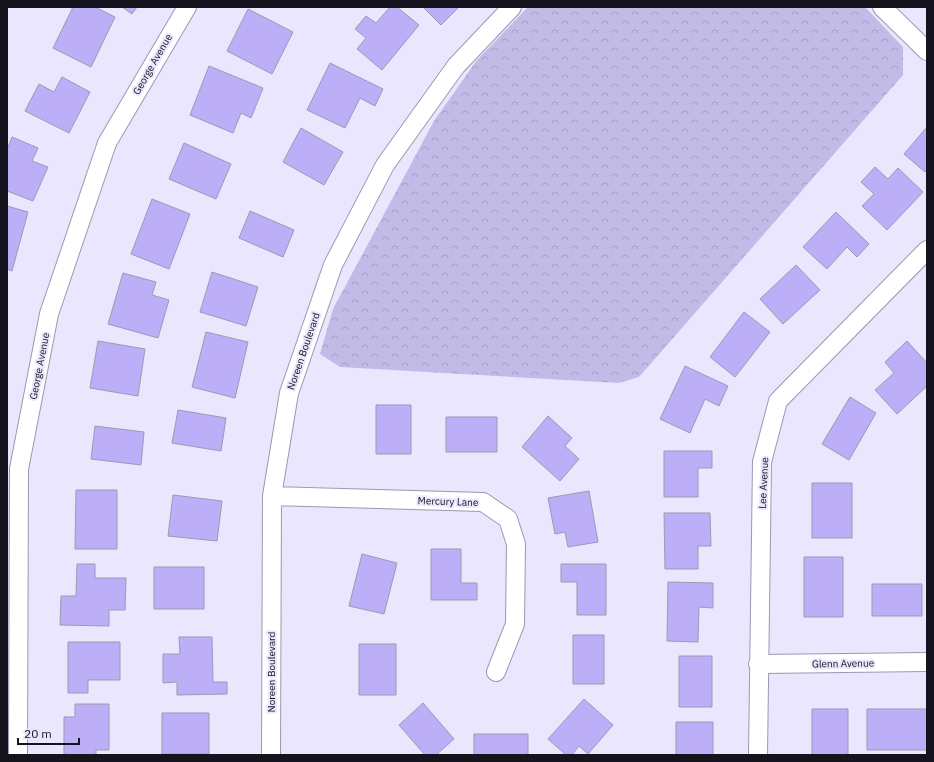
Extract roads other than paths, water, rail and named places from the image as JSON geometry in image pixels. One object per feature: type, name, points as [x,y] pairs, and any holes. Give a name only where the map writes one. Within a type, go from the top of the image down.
[{"type":"street","name":"George Avenue","points":[[18,755],[19,469],[49,314],[107,143],[187,7]]},
{"type":"street","name":"Noreen Boulevard","points":[[271,755],[272,496],[289,393],[333,265],[385,165],[456,66],[512,7]]},
{"type":"street","points":[[882,7],[927,51]]},
{"type":"street","name":"Lee Avenue","points":[[758,755],[758,664],[762,462],[778,402],[927,250]]},
{"type":"street","name":"Mercury Lane","points":[[272,496],[483,502],[508,519],[516,544],[515,624],[496,672]]},
{"type":"street","name":"Glenn Avenue","points":[[758,664],[927,662]]}]
